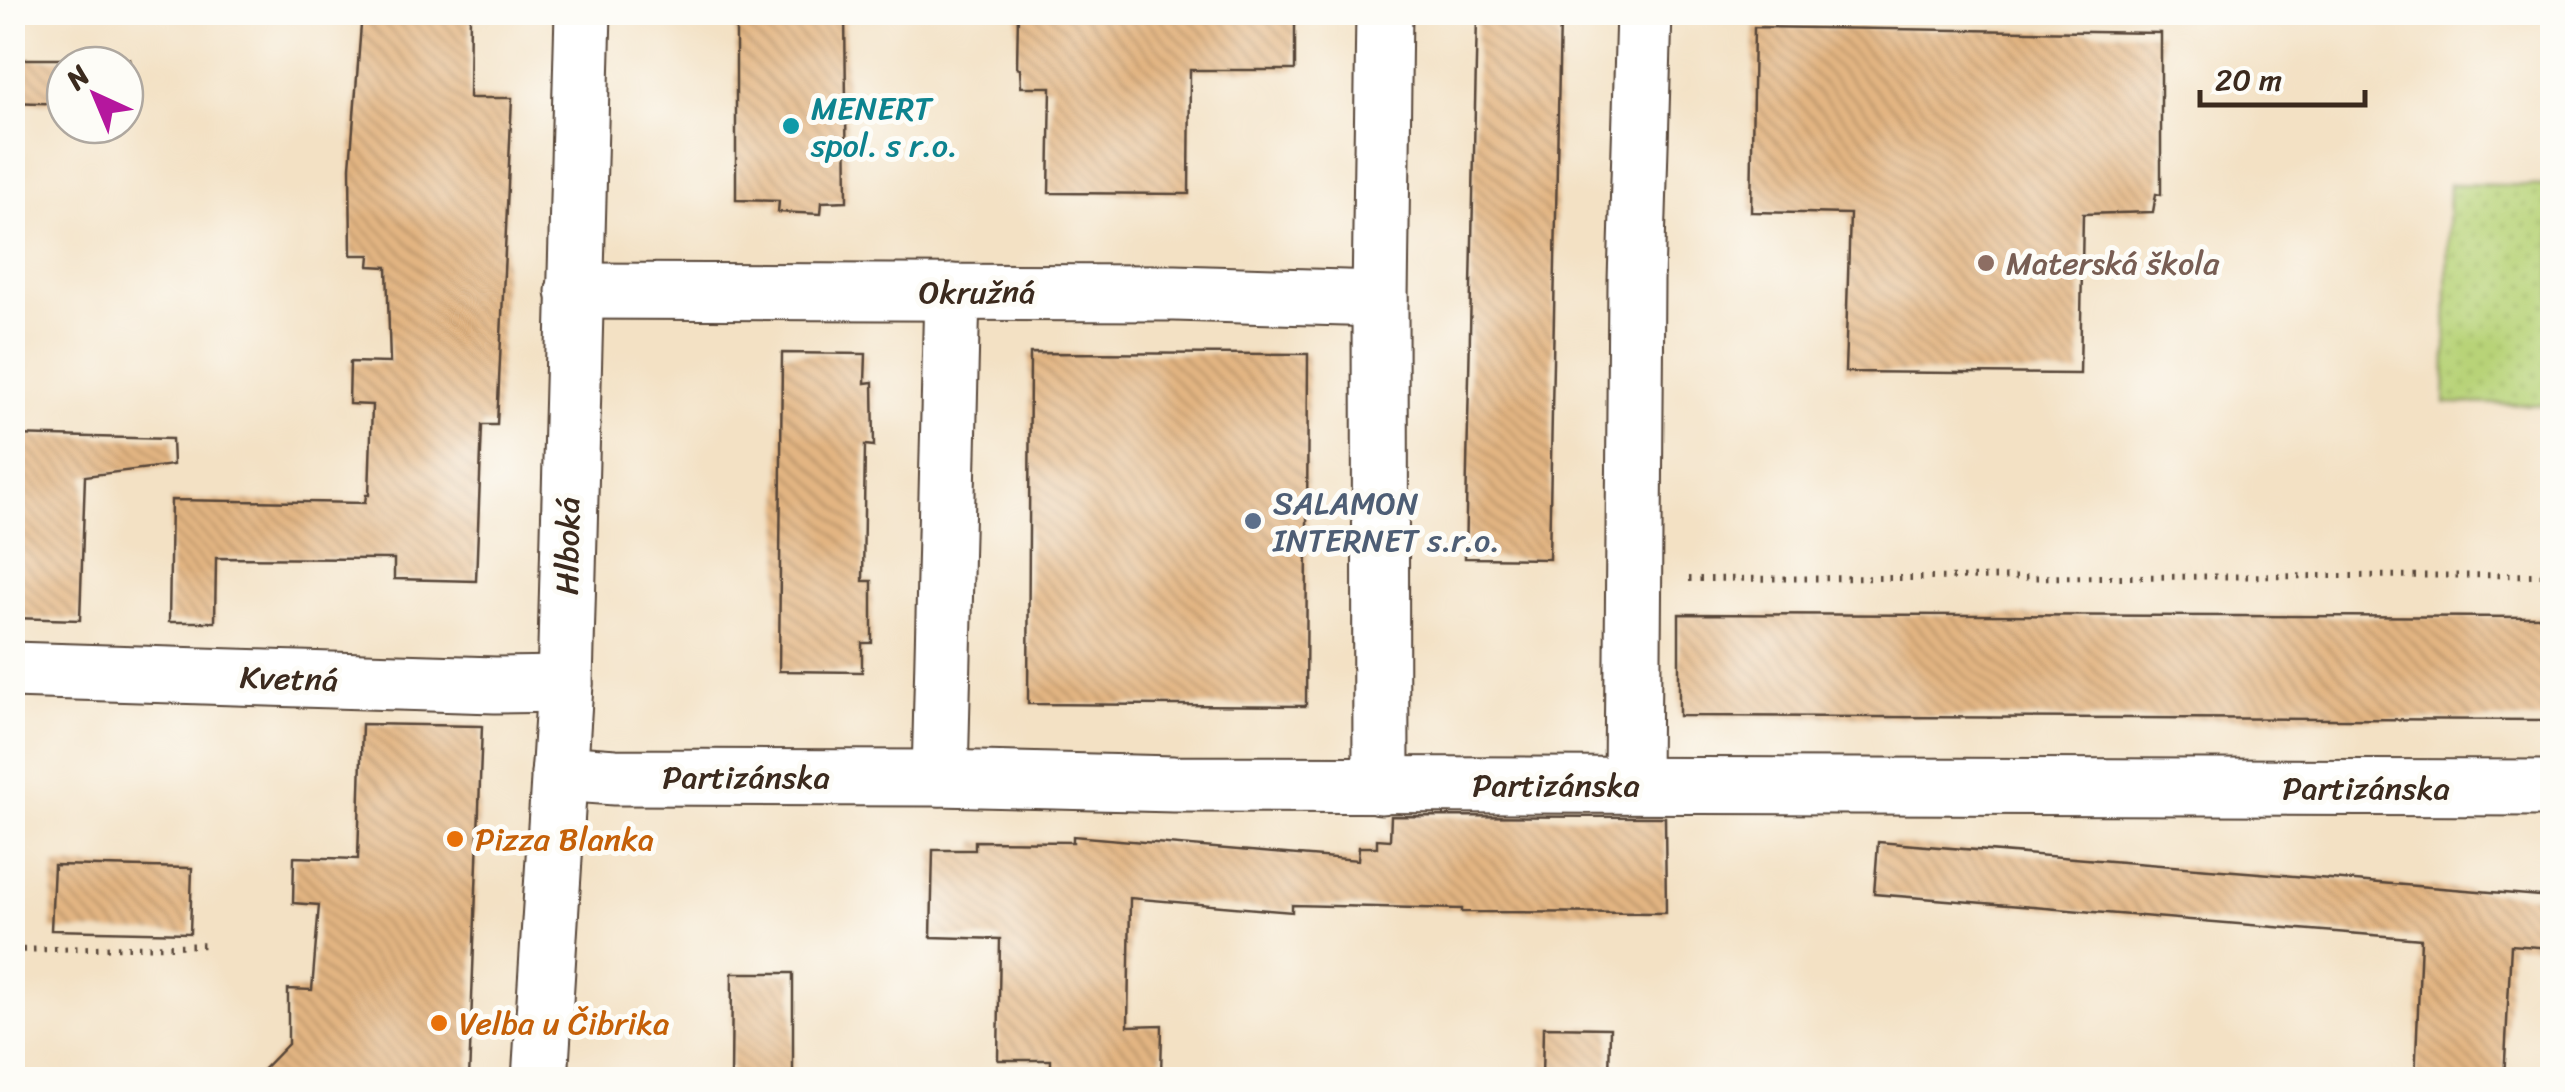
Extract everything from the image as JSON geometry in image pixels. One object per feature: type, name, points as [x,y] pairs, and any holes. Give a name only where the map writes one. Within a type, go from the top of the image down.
[{"type":"street","name":"Hlboká","points":[[540,1080],[565,684],[583,12]]},
{"type":"street","points":[[1381,786],[1384,12]]},
{"type":"street","points":[[1632,784],[1636,281],[1644,12]]},
{"type":"street","name":"Okružná","points":[[574,291],[952,292],[1380,300]]},
{"type":"street","points":[[940,778],[952,292]]},
{"type":"street","name":"Kvetná","points":[[12,670],[494,686],[565,684]]},
{"type":"street","name":"Partizánska","points":[[559,773],[614,777],[1381,786],[2552,788]]},
{"type":"path","points":[[1634,580],[2552,574]]},
{"type":"path","points":[[12,950],[211,945]]},
{"type":"green space","points":[[2449,184],[2552,186],[2552,405],[2445,403]]},
{"type":"building","points":[[362,12],[470,12],[469,98],[512,98],[497,425],[482,425],[476,581],[394,579],[394,559],[216,558],[215,622],[169,622],[171,500],[365,503],[369,495],[372,405],[349,404],[350,362],[390,363],[387,267],[369,266],[370,255],[351,255],[350,167]]},
{"type":"building","name":"MENERT spol. s r.o.","points":[[736,12],[845,12],[847,201],[822,202],[821,214],[778,212],[779,201],[736,200]]},
{"type":"building","points":[[1018,12],[1295,12],[1295,70],[1190,70],[1189,194],[1049,193],[1051,87],[1021,87],[1017,68]]},
{"type":"building","points":[[1477,16],[1560,17],[1549,559],[1465,558]]},
{"type":"building","points":[[1754,27],[2161,33],[2161,195],[2156,194],[2153,212],[2083,214],[2080,374],[1845,372],[1850,214],[1751,212]]},
{"type":"building","points":[[12,59],[45,59],[45,103],[12,102]]},
{"type":"building","points":[[782,353],[866,354],[865,383],[873,382],[874,446],[865,445],[863,581],[872,581],[872,643],[862,643],[862,672],[779,671]]},
{"type":"building","points":[[1030,353],[1308,354],[1306,706],[1028,704]]},
{"type":"building","points":[[12,435],[172,439],[173,465],[85,476],[80,620],[12,618]]},
{"type":"building","points":[[1679,614],[2552,617],[2552,720],[1679,716]]},
{"type":"building","points":[[362,724],[482,726],[469,1080],[253,1080],[288,1044],[288,989],[312,990],[319,905],[293,903],[294,857],[358,859]]},
{"type":"building","points":[[1391,816],[1665,817],[1666,913],[1462,912],[1292,905],[1292,912],[1130,898],[1128,1026],[1162,1025],[1161,1080],[1051,1080],[1051,1060],[998,1060],[1000,939],[931,937],[933,850],[975,850],[975,841],[1073,842],[1073,836],[1358,860],[1359,847],[1377,847],[1377,839],[1390,840]]},
{"type":"building","points":[[1878,842],[2552,897],[2552,948],[2511,945],[2504,1080],[2415,1080],[2421,939],[1874,894]]},
{"type":"building","points":[[54,865],[192,868],[190,933],[51,930]]},
{"type":"building","points":[[732,973],[793,973],[793,1080],[731,1080]]},
{"type":"building","points":[[1543,1027],[1610,1028],[1609,1080],[1542,1080]]},
{"type":"place","name":"MENERT spol. s r.o.","points":[[791,126]]},
{"type":"place","name":"Materská škola","points":[[1986,263]]},
{"type":"place","name":"SALAMON INTERNET s.r.o.","points":[[1253,521]]},
{"type":"place","name":"Pizza Blanka","points":[[455,839]]},
{"type":"place","name":"Velba u Čibrika","points":[[439,1023]]}]
